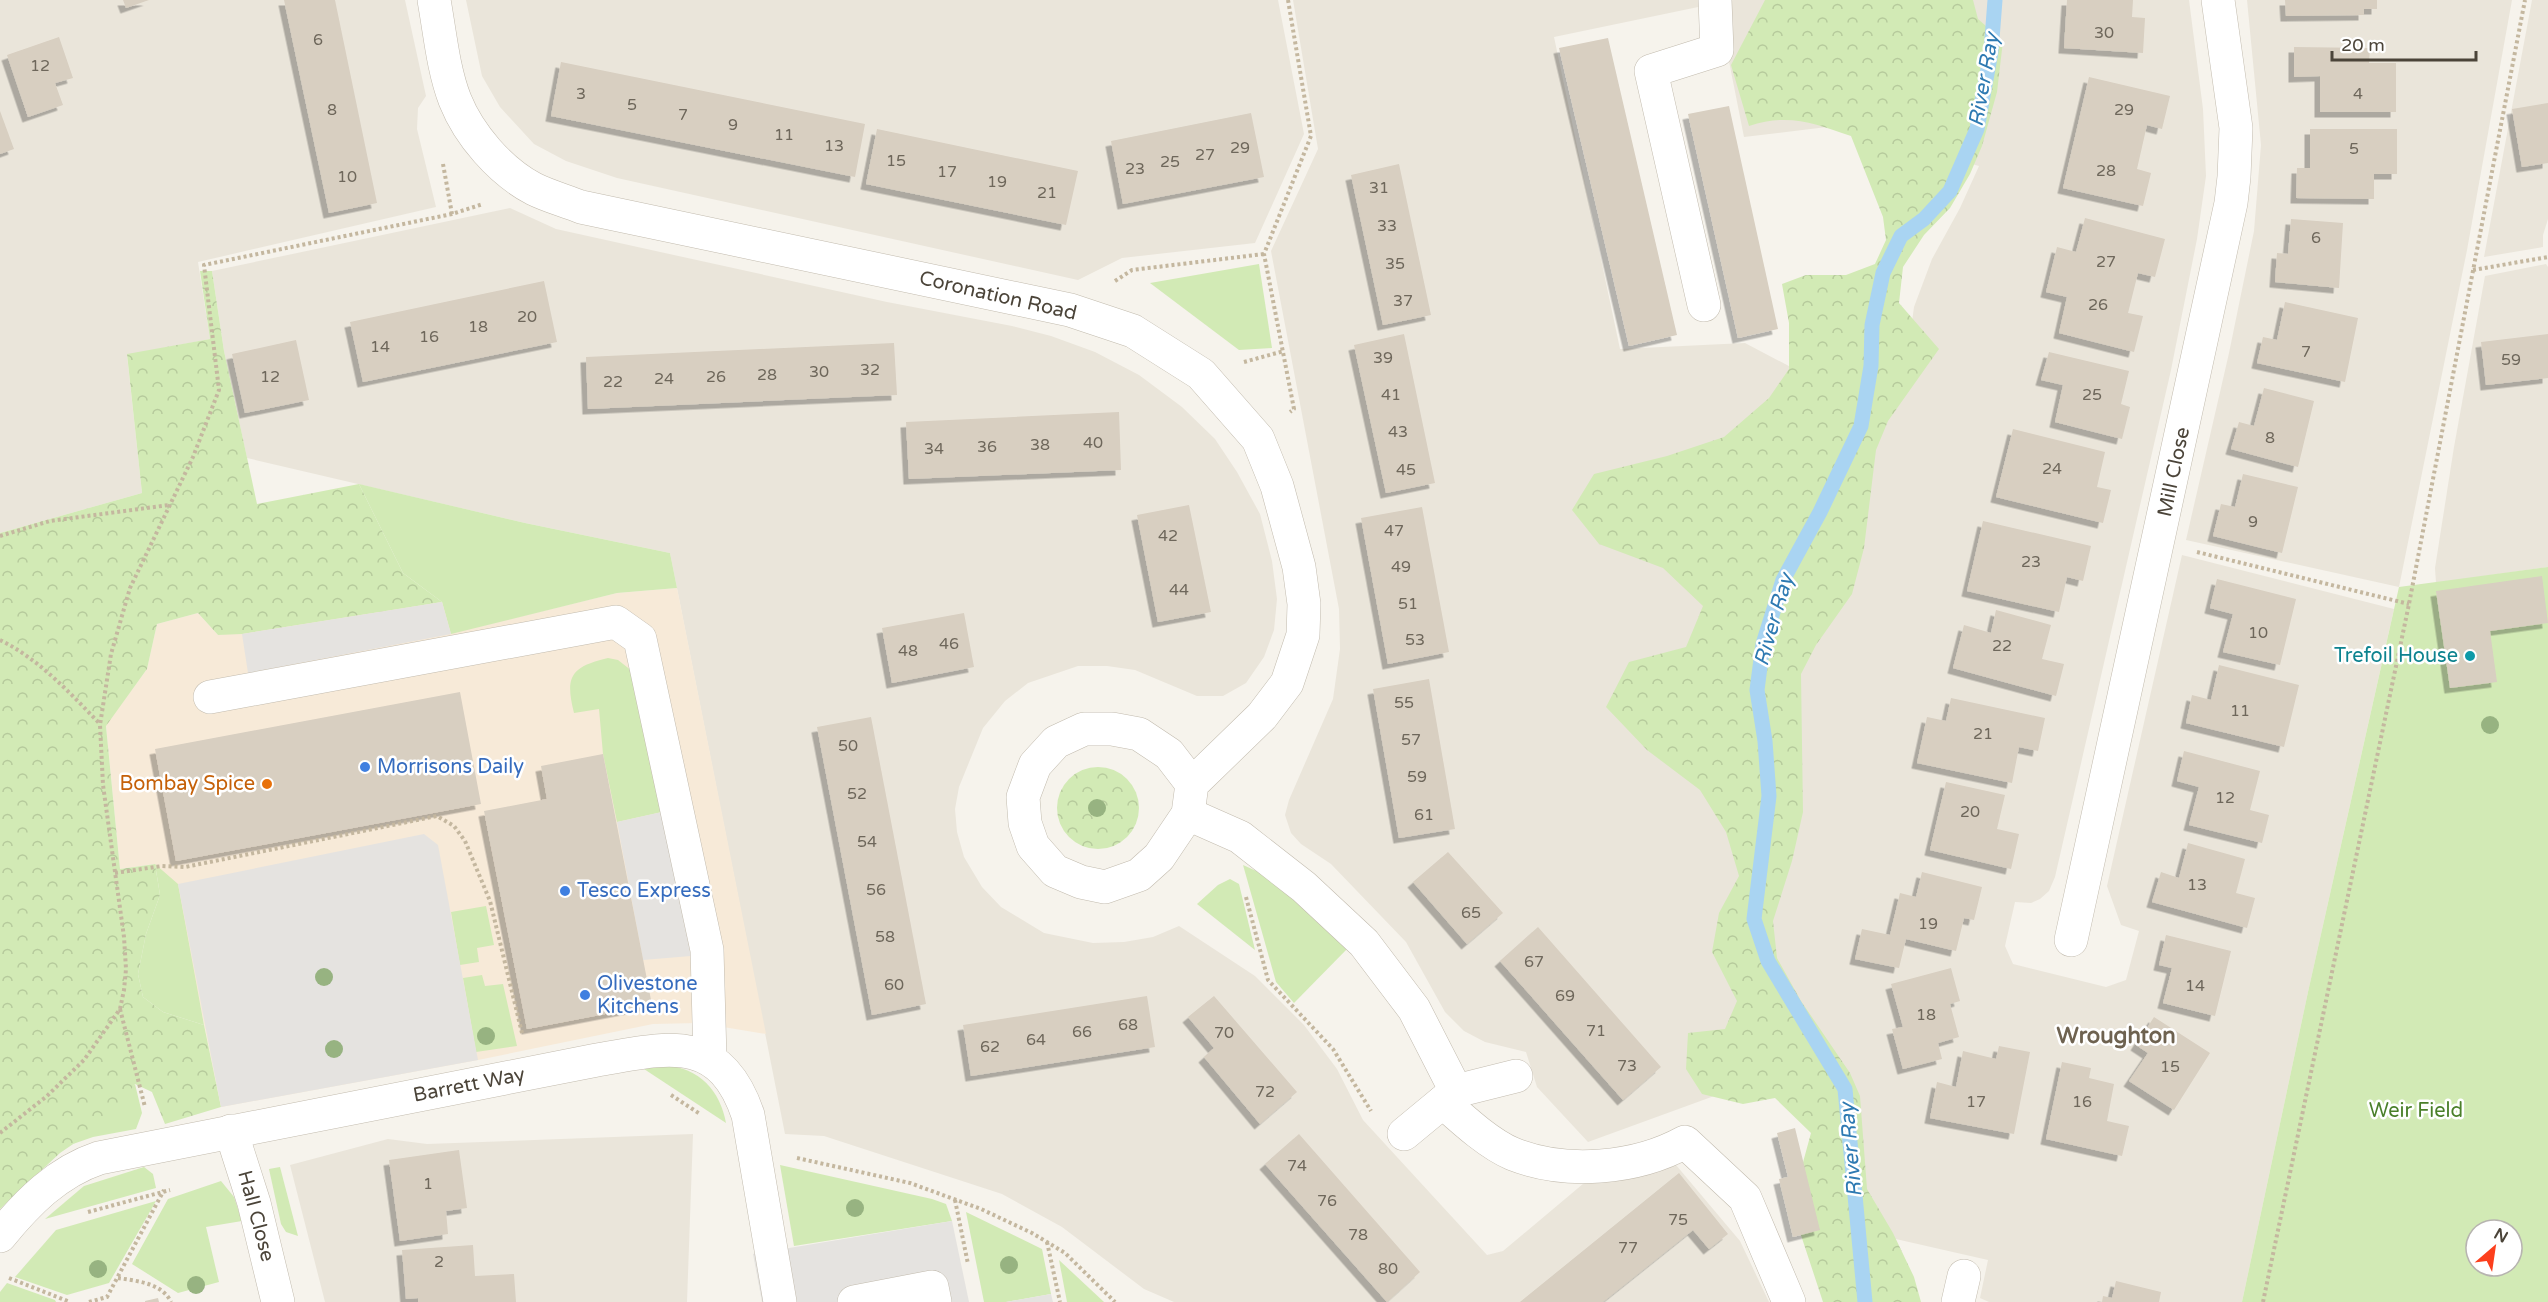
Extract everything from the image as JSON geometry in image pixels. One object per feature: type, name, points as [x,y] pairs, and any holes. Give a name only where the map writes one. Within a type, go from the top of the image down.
[{"type":"street","name":"Coronation Road","points":[[434,0],[444,56],[456,100],[471,130],[492,157],[512,175],[534,189],[581,207],[1070,310],[1132,331],[1201,374],[1258,440],[1277,486],[1299,567],[1304,604],[1303,635],[1287,683],[1262,716],[1190,799],[1159,857],[1139,875],[1105,887],[1081,882],[1055,871],[1033,846],[1025,824],[1023,797],[1035,765],[1056,742],[1084,729],[1112,729],[1138,734],[1169,754],[1190,799],[1304,887],[1364,943],[1414,1009],[1449,1096]]},
{"type":"street","points":[[1704,305],[1651,71],[1717,50],[1715,0]]},
{"type":"street","name":"Mill Close","points":[[2071,940],[2222,248],[2234,177],[2236,129],[2234,103],[2218,0]]},
{"type":"street","points":[[210,697],[616,621],[640,639],[707,950],[710,1058],[726,1072],[740,1091],[748,1115],[780,1302]]},
{"type":"street","name":"Barrett Way","points":[[0,1236],[41,1192],[80,1164],[99,1158],[643,1052],[672,1050],[710,1058]]},
{"type":"street","points":[[1404,1134],[1449,1096],[1516,1077]]},
{"type":"street","points":[[1449,1096],[1469,1124],[1510,1153],[1543,1164],[1615,1166],[1665,1154],[1686,1142],[1745,1198],[1789,1302]]},
{"type":"street","name":"Hall Close","points":[[231,1131],[254,1203],[278,1302]]},
{"type":"street","points":[[854,1302],[932,1287],[935,1302]]},
{"type":"path","points":[[1258,440],[1294,409],[1264,254],[1311,136],[1288,0]]},
{"type":"path","points":[[2263,1302],[2409,604],[2525,0]]},
{"type":"path","points":[[89,1302],[107,1297],[164,1191],[138,1075],[120,1009],[126,969],[104,785],[100,725],[111,654],[130,588],[193,457],[219,390],[204,265],[452,214],[494,201],[512,175]]},
{"type":"path","points":[[1070,310],[1132,270],[1264,254]]},
{"type":"path","points":[[2473,270],[2548,257]]},
{"type":"path","points":[[0,536],[50,521],[169,505]]},
{"type":"path","points":[[2159,542],[2409,604]]},
{"type":"path","points":[[0,640],[15,648],[62,685],[100,725]]},
{"type":"path","points":[[115,873],[162,866],[185,867],[437,816],[454,826],[465,841],[490,900],[524,1042]]},
{"type":"path","points":[[1240,837],[1239,870],[1268,980],[1333,1049],[1379,1125],[1404,1134]]},
{"type":"path","points":[[0,1133],[47,1096],[84,1060],[120,1009]]},
{"type":"path","points":[[670,1094],[707,1118]]},
{"type":"path","points":[[753,1145],[786,1156],[910,1183],[981,1209],[1047,1242],[1065,1254],[1114,1302]]},
{"type":"path","points":[[87,1212],[176,1188]]},
{"type":"path","points":[[955,1200],[969,1268]]},
{"type":"path","points":[[1047,1242],[1060,1302]]},
{"type":"path","points":[[12,1268],[5,1276],[70,1302]]},
{"type":"path","points":[[118,1278],[149,1284],[167,1295],[171,1302]]},
{"type":"shaded area","points":[[0,0],[405,0],[426,96],[418,108],[417,129],[436,207],[198,262],[210,339],[127,355],[142,493],[0,533]]},
{"type":"shaded area","points":[[466,0],[1278,0],[1304,134],[1255,243],[1122,258],[1078,280],[617,178],[566,161],[534,144],[500,107],[482,76]]},
{"type":"shaded area","points":[[1293,0],[1702,0],[1703,6],[1554,37],[1620,349],[1745,343],[1804,374],[1905,373],[1914,307],[1932,259],[1960,208],[1979,166],[1835,126],[1744,137],[1723,31],[1722,0],[2189,0],[2203,109],[2206,176],[2197,239],[2171,370],[2055,877],[2049,891],[2040,899],[2031,903],[2015,902],[2005,946],[2013,964],[2106,987],[2126,980],[2139,931],[2121,925],[2107,886],[2182,555],[2394,609],[2308,992],[2242,1302],[1989,1302],[1980,1298],[1988,1260],[1865,1232],[1805,1063],[1588,1142],[1537,1087],[1526,1052],[1485,1042],[1464,1031],[1445,1012],[1406,942],[1331,864],[1301,844],[1291,833],[1285,815],[1289,800],[1333,699],[1340,649],[1339,609],[1271,251],[1318,149]]},
{"type":"shaded area","points":[[2247,0],[2512,0],[2467,250],[2399,587],[2186,540],[2229,353],[2254,231],[2261,145]]},
{"type":"shaded area","points":[[2532,0],[2548,0],[2548,219],[2543,235],[2543,247],[2484,257]]},
{"type":"shaded area","points":[[510,208],[556,229],[1051,336],[1095,352],[1139,375],[1182,407],[1215,439],[1237,472],[1260,514],[1272,561],[1277,599],[1274,630],[1264,657],[1246,683],[1223,696],[1197,696],[1135,670],[1107,666],[1078,666],[1028,683],[1005,701],[983,728],[959,787],[955,809],[957,832],[964,857],[982,887],[1001,907],[1044,933],[1093,943],[1124,942],[1153,937],[1179,926],[1255,976],[1304,1025],[1337,1069],[1363,1120],[1487,1255],[1503,1251],[1590,1178],[1667,1161],[1676,1165],[1740,1241],[1769,1302],[1174,1302],[1144,1289],[1062,1227],[1002,1194],[824,1136],[785,1134],[670,553],[525,523],[247,458],[224,351],[212,271]]},
{"type":"shaded area","points":[[2546,264],[2548,267],[2548,567],[2436,583],[2435,568],[2454,447],[2485,276]]},
{"type":"shaded area","points":[[677,588],[766,1034],[699,1023],[653,1024],[478,1060],[221,1107],[197,989],[154,864],[120,869],[106,725],[147,669],[157,624],[198,613],[218,635],[442,602],[452,633],[617,593]]},
{"type":"shaded area","points":[[442,602],[451,634],[248,673],[242,634]]},
{"type":"shaded area","points":[[662,812],[691,956],[643,960],[617,822]]},
{"type":"shaded area","points":[[424,834],[438,845],[478,1060],[221,1107],[178,884]]},
{"type":"shaded area","points":[[693,1134],[687,1302],[325,1302],[290,1165],[388,1139],[427,1144]]},
{"type":"shaded area","points":[[952,1221],[969,1302],[762,1302],[753,1254]]},
{"type":"shaded area","points":[[1051,1294],[1053,1302],[1006,1302]]},
{"type":"green space","points":[[1765,0],[1973,0],[1978,19],[2003,41],[1997,92],[1982,146],[1970,174],[1950,208],[1924,235],[1903,267],[1899,303],[1939,349],[1888,421],[1876,450],[1864,548],[1852,594],[1816,645],[1801,674],[1803,812],[1792,861],[1773,921],[1777,958],[1801,1001],[1850,1073],[1860,1096],[1867,1189],[1893,1233],[1914,1277],[1921,1302],[1823,1302],[1795,1217],[1802,1166],[1811,1133],[1775,1098],[1743,1104],[1702,1094],[1686,1069],[1688,1033],[1725,1029],[1737,1001],[1712,952],[1719,913],[1739,876],[1726,832],[1700,790],[1647,750],[1606,707],[1629,662],[1686,647],[1703,606],[1663,568],[1599,544],[1572,510],[1594,474],[1667,456],[1724,437],[1769,398],[1789,369],[1789,323],[1782,284],[1806,275],[1846,275],[1875,264],[1886,240],[1883,217],[1851,136],[1801,121],[1776,120],[1749,126],[1731,65]]},
{"type":"green space","points":[[1259,264],[1272,348],[1239,350],[1150,283]]},
{"type":"green space","points":[[200,271],[212,271],[224,351],[257,504],[359,484],[403,573],[442,602],[242,634],[218,635],[198,613],[157,624],[147,669],[106,726],[120,869],[155,864],[160,895],[146,934],[138,974],[143,997],[163,1012],[204,1025],[221,1107],[165,1124],[152,1092],[135,1084],[104,1123],[60,1153],[0,1209],[0,533],[142,493],[127,354],[210,339]]},
{"type":"green space","points":[[359,484],[525,523],[670,553],[677,588],[617,593],[451,634],[442,602],[403,573]]},
{"type":"green space","name":"Weir Field","points":[[2548,567],[2548,1302],[2242,1302],[2308,992],[2399,587]]},
{"type":"green space","points":[[608,658],[618,660],[632,671],[662,812],[617,822],[603,754],[599,709],[574,713],[570,690],[573,675],[578,670],[595,661]]},
{"type":"green space","points":[[1098,767],[1114,770],[1127,779],[1136,792],[1139,808],[1136,824],[1127,837],[1114,846],[1098,849],[1082,846],[1069,837],[1060,824],[1057,808],[1060,792],[1069,779],[1082,770]]},
{"type":"green space","points":[[155,864],[178,884],[204,1025],[163,1012],[143,997],[138,974],[146,934],[160,895]]},
{"type":"green space","points":[[1243,865],[1263,874],[1349,947],[1294,1003],[1276,982]]},
{"type":"green space","points":[[1230,879],[1239,884],[1255,950],[1197,904],[1218,885]]},
{"type":"green space","points":[[486,906],[494,945],[477,948],[479,962],[460,965],[451,912]]},
{"type":"green space","points":[[482,975],[485,986],[503,984],[517,1046],[476,1052],[463,978]]},
{"type":"green space","points":[[665,1065],[688,1071],[706,1083],[719,1100],[726,1123],[644,1069]]},
{"type":"green space","points":[[135,1084],[142,1113],[136,1129],[93,1137],[73,1144]]},
{"type":"green space","points":[[780,1165],[932,1199],[946,1204],[952,1221],[794,1246]]},
{"type":"green space","points":[[144,1167],[153,1174],[156,1188],[45,1219],[84,1186]]},
{"type":"green space","points":[[280,1167],[298,1236],[286,1232],[281,1224],[269,1169]]},
{"type":"green space","points":[[221,1181],[234,1197],[242,1221],[206,1227],[219,1282],[178,1293],[132,1264],[168,1199]]},
{"type":"green space","points":[[156,1201],[109,1283],[67,1295],[15,1277],[56,1230]]},
{"type":"green space","points":[[966,1212],[1042,1249],[1051,1294],[1006,1302],[984,1302]]},
{"type":"green space","points":[[1059,1260],[1104,1302],[1067,1302]]},
{"type":"green space","points":[[7,1283],[56,1302],[0,1302],[0,1292]]},
{"type":"building","points":[[123,0],[149,0],[126,8]]},
{"type":"building","points":[[284,0],[335,0],[377,203],[329,213]]},
{"type":"building","points":[[2067,0],[2133,0],[2132,17],[2145,18],[2143,53],[2064,48]]},
{"type":"building","points":[[2285,0],[2377,0],[2377,9],[2364,9],[2364,15],[2286,16]]},
{"type":"building","points":[[59,37],[73,78],[55,83],[63,105],[28,117],[7,55]]},
{"type":"building","points":[[1608,38],[1677,335],[1629,346],[1559,48]]},
{"type":"building","points":[[2294,47],[2370,48],[2369,63],[2396,63],[2396,112],[2320,112],[2320,76],[2294,77]]},
{"type":"building","points":[[561,62],[865,124],[855,177],[551,116]]},
{"type":"building","points":[[2089,77],[2170,96],[2162,129],[2147,125],[2137,169],[2151,173],[2143,206],[2063,188]]},
{"type":"building","points":[[2548,103],[2548,163],[2522,167],[2512,109]]},
{"type":"building","points":[[1729,106],[1778,329],[1738,338],[1688,114]]},
{"type":"building","points":[[0,111],[14,149],[0,154]]},
{"type":"building","points":[[1251,113],[1264,177],[1123,204],[1111,141]]},
{"type":"building","points":[[877,129],[1078,171],[1066,225],[866,184]]},
{"type":"building","points":[[2310,129],[2397,129],[2397,174],[2374,174],[2374,199],[2296,198],[2297,168],[2310,168]]},
{"type":"building","points":[[1399,164],[1431,315],[1383,325],[1351,175]]},
{"type":"building","points":[[2085,218],[2165,239],[2155,277],[2138,273],[2128,313],[2143,316],[2134,352],[2059,333],[2067,297],[2046,292],[2057,247],[2076,252]]},
{"type":"building","points":[[2291,219],[2343,223],[2339,288],[2275,282],[2277,253],[2288,254]]},
{"type":"building","points":[[544,281],[557,342],[363,382],[350,322]]},
{"type":"building","points":[[2285,302],[2358,318],[2345,382],[2257,363],[2263,337],[2277,340]]},
{"type":"building","points":[[1404,334],[1435,483],[1386,493],[1354,345]]},
{"type":"building","points":[[2548,334],[2548,378],[2486,385],[2481,342]]},
{"type":"building","points":[[296,340],[309,400],[245,413],[232,354]]},
{"type":"building","points":[[894,343],[897,395],[588,409],[586,357]]},
{"type":"building","points":[[2049,352],[2129,371],[2121,404],[2130,407],[2122,439],[2055,422],[2063,385],[2041,380]]},
{"type":"building","points":[[2264,388],[2314,401],[2298,467],[2231,449],[2239,422],[2254,426]]},
{"type":"building","points":[[1119,412],[1121,470],[909,479],[906,422]]},
{"type":"building","points":[[2013,429],[2105,452],[2097,487],[2111,490],[2103,523],[1996,497]]},
{"type":"building","points":[[2243,474],[2298,487],[2282,553],[2213,536],[2221,504],[2235,507]]},
{"type":"building","points":[[1189,505],[1211,612],[1158,622],[1137,515]]},
{"type":"building","points":[[1422,507],[1449,652],[1388,664],[1361,518]]},
{"type":"building","points":[[1983,521],[2091,546],[2083,581],[2067,577],[2059,612],[1967,591]]},
{"type":"building","name":"Trefoil House","points":[[2542,576],[2548,623],[2490,631],[2497,682],[2450,688],[2436,591]]},
{"type":"building","points":[[2217,579],[2296,599],[2280,665],[2223,652],[2233,614],[2210,608]]},
{"type":"building","points":[[1996,610],[2051,625],[2042,659],[2064,664],[2056,696],[1953,668],[1964,625],[1991,633]]},
{"type":"building","points":[[964,613],[974,667],[892,683],[882,628]]},
{"type":"building","points":[[2219,665],[2299,685],[2284,747],[2186,723],[2192,695],[2211,700]]},
{"type":"building","points":[[1429,679],[1455,829],[1399,838],[1373,689]]},
{"type":"building","points":[[460,692],[481,804],[176,861],[155,749]]},
{"type":"building","points":[[1951,698],[2045,718],[2038,751],[2019,747],[2012,783],[1917,763],[1927,717],[1946,721]]},
{"type":"building","points":[[871,717],[926,1004],[872,1015],[817,727]]},
{"type":"building","points":[[2184,751],[2260,771],[2250,810],[2269,815],[2262,843],[2189,825],[2199,787],[2177,781]]},
{"type":"building","name":"Tesco Express","points":[[603,754],[652,1005],[527,1029],[484,811],[547,799],[541,766]]},
{"type":"building","points":[[1946,782],[2005,795],[1997,829],[2019,834],[2011,869],[1930,850]]},
{"type":"building","points":[[2188,843],[2245,859],[2236,893],[2255,898],[2247,928],[2152,902],[2161,872],[2179,878]]},
{"type":"building","points":[[1448,852],[1503,913],[1467,944],[1413,882]]},
{"type":"building","points":[[1922,872],[1982,887],[1974,920],[1964,918],[1956,951],[1906,939],[1899,968],[1855,959],[1862,929],[1890,935],[1900,893],[1916,897]]},
{"type":"building","points":[[1538,927],[1661,1067],[1623,1100],[1500,961]]},
{"type":"building","points":[[2166,935],[2231,951],[2215,1016],[2163,1003],[2172,968],[2159,965]]},
{"type":"building","points":[[1951,968],[1960,1001],[1950,1004],[1959,1037],[1938,1043],[1942,1059],[1903,1069],[1892,1029],[1903,1027],[1891,984]]},
{"type":"building","points":[[1147,996],[1155,1047],[971,1076],[963,1025]]},
{"type":"building","points":[[1214,996],[1297,1092],[1260,1124],[1204,1057],[1214,1048],[1188,1017]]},
{"type":"building","points":[[2154,1017],[2210,1053],[2174,1110],[2129,1081],[2148,1053],[2136,1045]]},
{"type":"building","points":[[1999,1046],[2030,1052],[2014,1134],[1930,1118],[1937,1082],[1956,1087],[1963,1051],[1996,1059]]},
{"type":"building","points":[[2062,1062],[2091,1068],[2089,1078],[2114,1084],[2107,1121],[2129,1126],[2122,1156],[2046,1139]]},
{"type":"building","points":[[1795,1128],[1820,1230],[1793,1237],[1779,1179],[1788,1177],[1777,1133]]},
{"type":"building","points":[[1299,1134],[1420,1272],[1387,1302],[1265,1164]]},
{"type":"building","points":[[459,1150],[467,1208],[446,1211],[448,1234],[400,1241],[389,1160]]},
{"type":"building","points":[[1679,1173],[1728,1234],[1709,1249],[1693,1230],[1603,1302],[1520,1302]]},
{"type":"building","points":[[473,1245],[475,1276],[514,1274],[516,1302],[418,1302],[418,1298],[406,1299],[402,1250]]},
{"type":"building","points":[[2116,1281],[2161,1292],[2159,1302],[2102,1302],[2103,1296],[2112,1298]]},
{"type":"building","points":[[158,1298],[159,1302],[145,1302],[145,1301]]},
{"type":"waterway","name":"River Ray","points":[[1865,1302],[1845,1089],[1768,961],[1754,919],[1769,796],[1765,741],[1757,690],[1763,644],[1783,580],[1820,512],[1861,426],[1871,366],[1872,325],[1883,273],[1901,236],[1924,219],[1950,191],[1977,129],[1991,52],[1995,0]]},
{"type":"place","name":"Trefoil House","points":[[2470,656]]},
{"type":"place","name":"Morrisons Daily","points":[[365,767]]},
{"type":"place","name":"Bombay Spice","points":[[267,784]]},
{"type":"place","name":"Tesco Express","points":[[565,891]]},
{"type":"place","name":"Olivestone Kitchens","points":[[585,995]]},
{"type":"district","name":"Wroughton","points":[[2116,1036]]}]
